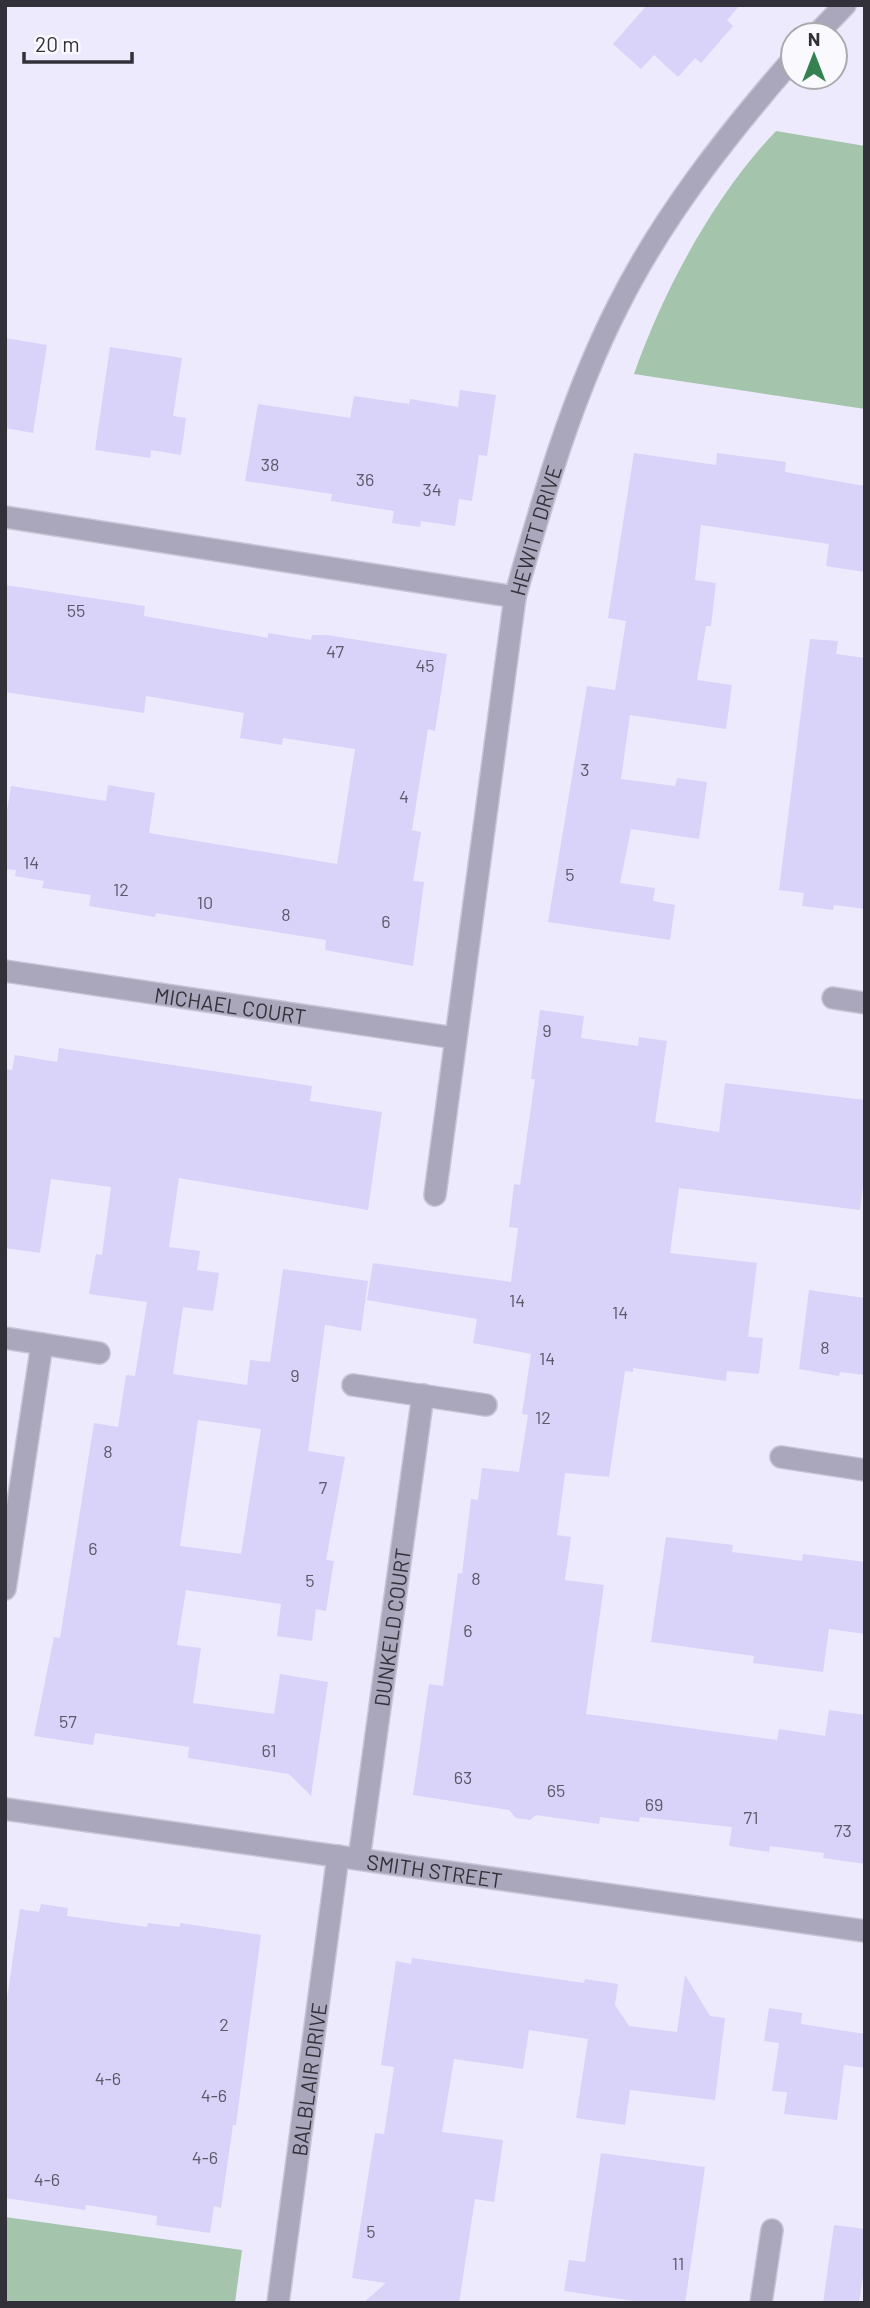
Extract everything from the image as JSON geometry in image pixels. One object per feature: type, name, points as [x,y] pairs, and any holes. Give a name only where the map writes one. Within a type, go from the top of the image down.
[{"type":"street","points":[[830,21],[845,5]]},
{"type":"street","name":"HEWITT DRIVE","points":[[5,517],[515,597],[545,489],[583,385],[618,305],[698,175],[779,76]]},
{"type":"street","points":[[436,1195],[515,597]]},
{"type":"street","name":"MICHAEL COURT","points":[[5,971],[455,1038]]},
{"type":"street","points":[[833,998],[865,1003]]},
{"type":"street","points":[[5,1338],[99,1353]]},
{"type":"street","points":[[5,1589],[42,1344]]},
{"type":"street","points":[[353,1385],[486,1405]]},
{"type":"street","name":"DUNKELD COURT","points":[[349,1858],[423,1395]]},
{"type":"street","points":[[781,1457],[865,1470]]},
{"type":"street","name":"SMITH STREET","points":[[5,1809],[865,1931]]},
{"type":"street","name":"BALBLAIR DRIVE","points":[[278,2303],[349,1858]]},
{"type":"street","points":[[761,2303],[772,2230]]},
{"type":"green space","points":[[776,131],[865,146],[865,409],[634,374],[675,278],[711,215],[753,157]]},
{"type":"green space","points":[[5,2217],[242,2250],[235,2303],[5,2303]]},
{"type":"building","points":[[647,5],[740,5],[727,20],[733,26],[701,63],[695,58],[678,77],[654,55],[641,69],[613,44]]},
{"type":"building","points":[[5,338],[47,345],[33,433],[5,428]]},
{"type":"building","points":[[110,347],[182,358],[173,416],[186,418],[181,455],[151,450],[150,458],[95,450]]},
{"type":"building","points":[[460,390],[496,395],[487,456],[479,455],[472,501],[459,499],[455,526],[421,521],[420,527],[392,523],[394,511],[331,501],[332,494],[245,481],[258,404],[350,418],[354,396],[409,404],[410,399],[458,407]]},
{"type":"building","points":[[634,453],[716,465],[717,453],[786,462],[785,472],[865,486],[865,572],[826,566],[829,544],[701,525],[695,580],[716,583],[711,626],[706,626],[697,680],[732,685],[726,729],[630,715],[621,779],[675,786],[677,778],[707,782],[699,839],[631,829],[620,883],[655,888],[653,901],[675,905],[670,940],[548,922],[587,686],[615,690],[626,621],[608,618]]},
{"type":"building","points":[[5,585],[145,606],[144,616],[268,638],[268,633],[311,640],[312,635],[327,635],[447,654],[435,731],[428,729],[412,830],[421,832],[413,881],[424,882],[413,966],[325,950],[326,940],[156,913],[155,917],[89,906],[91,895],[42,888],[44,881],[15,876],[16,870],[5,869],[5,823],[11,786],[106,801],[108,785],[155,793],[149,833],[337,864],[355,749],[283,738],[282,745],[240,738],[244,713],[146,696],[144,713],[5,692]]},
{"type":"building","points":[[810,639],[838,641],[836,654],[865,658],[865,909],[834,905],[833,910],[802,906],[804,893],[779,890]]},
{"type":"building","points":[[540,1010],[584,1016],[581,1038],[638,1046],[639,1037],[667,1041],[655,1122],[719,1132],[725,1083],[865,1100],[865,1170],[860,1210],[679,1188],[670,1253],[757,1263],[748,1337],[763,1338],[759,1374],[727,1371],[726,1381],[633,1368],[633,1372],[625,1371],[609,1477],[565,1473],[557,1535],[571,1537],[565,1580],[604,1585],[586,1714],[777,1740],[779,1729],[825,1736],[829,1710],[865,1715],[865,1864],[823,1858],[824,1853],[770,1846],[769,1852],[729,1846],[732,1827],[640,1817],[639,1822],[600,1817],[599,1824],[536,1815],[530,1820],[516,1818],[509,1810],[413,1795],[429,1684],[443,1686],[458,1573],[462,1574],[471,1499],[478,1500],[482,1468],[519,1472],[528,1415],[522,1414],[531,1354],[473,1343],[477,1319],[367,1300],[373,1263],[511,1282],[518,1228],[509,1227],[514,1184],[520,1185],[535,1079],[531,1079]]},
{"type":"building","points":[[59,1048],[312,1086],[310,1101],[382,1112],[368,1210],[179,1178],[169,1247],[200,1251],[197,1270],[219,1273],[213,1311],[183,1307],[173,1374],[247,1385],[250,1360],[270,1362],[283,1269],[368,1281],[361,1331],[325,1325],[308,1451],[345,1457],[326,1560],[334,1561],[326,1611],[316,1609],[312,1641],[277,1636],[281,1604],[186,1590],[177,1645],[201,1648],[193,1703],[274,1714],[280,1674],[328,1682],[311,1796],[289,1774],[188,1758],[189,1747],[95,1733],[93,1745],[34,1736],[54,1637],[60,1638],[94,1423],[118,1427],[126,1375],[135,1376],[147,1302],[89,1294],[96,1254],[102,1255],[111,1187],[51,1179],[40,1253],[5,1248],[5,1069],[12,1070],[15,1055],[57,1062]],"holes":[[[198,1420],[261,1429],[241,1554],[180,1546]]]},
{"type":"building","points":[[809,1290],[865,1298],[865,1375],[840,1372],[839,1376],[799,1369]]},
{"type":"building","points":[[666,1537],[733,1545],[732,1552],[802,1561],[803,1554],[865,1562],[865,1634],[829,1629],[823,1672],[753,1663],[754,1656],[651,1642]]},
{"type":"building","points":[[41,1904],[68,1908],[67,1916],[147,1927],[148,1923],[180,1927],[180,1923],[261,1935],[236,2125],[233,2125],[221,2208],[214,2206],[210,2233],[156,2225],[157,2216],[86,2205],[85,2210],[5,2198],[5,2012],[20,1909],[39,1912]]},
{"type":"building","points":[[412,1958],[584,1983],[585,1979],[618,1984],[615,2005],[629,2026],[677,2032],[685,1975],[710,2016],[725,2018],[715,2100],[630,2090],[625,2125],[576,2118],[588,2039],[529,2030],[523,2069],[454,2059],[442,2132],[503,2140],[494,2202],[475,2199],[459,2303],[363,2303],[386,2283],[352,2278],[375,2133],[384,2134],[394,2067],[381,2065],[396,1961],[411,1964]]},
{"type":"building","points":[[769,2008],[802,2013],[801,2024],[865,2034],[865,2068],[844,2065],[837,2120],[784,2114],[787,2092],[772,2091],[779,2043],[764,2041]]},
{"type":"building","points":[[601,2153],[705,2167],[685,2303],[648,2303],[564,2291],[569,2260],[585,2262]]},
{"type":"building","points":[[834,2225],[865,2229],[865,2263],[859,2303],[823,2303]]}]
